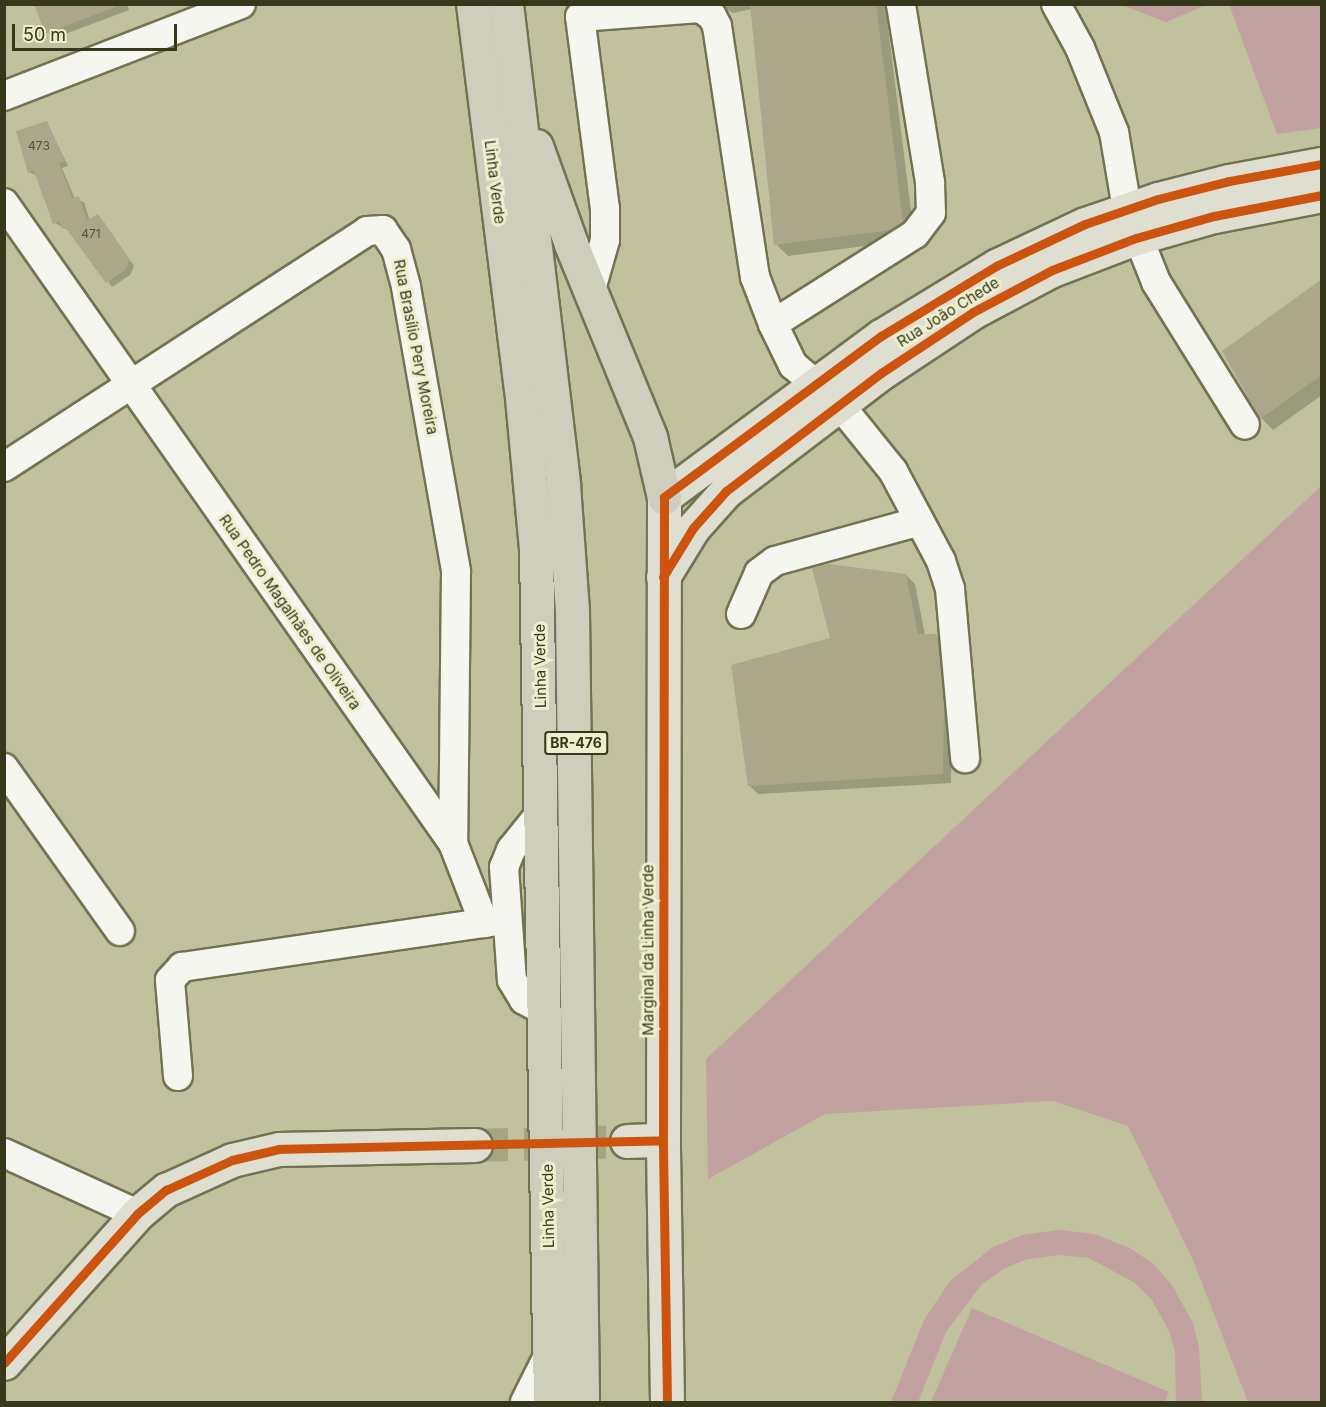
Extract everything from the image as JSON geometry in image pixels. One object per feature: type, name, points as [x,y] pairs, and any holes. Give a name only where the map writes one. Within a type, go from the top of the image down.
[{"type":"highway","name":"Linha Verde","points":[[473,4],[530,467],[540,638],[550,1402]]},
{"type":"highway","name":"BR-476","points":[[506,4],[563,485],[572,612],[582,1402]]},
{"type":"highway","points":[[516,87],[590,293],[650,437],[664,496]]},
{"type":"main road","name":"Rua João Chede","points":[[664,496],[828,394],[1132,223],[1229,181],[1322,164]]},
{"type":"main road","name":"Rua João Chede","points":[[1132,223],[1214,216],[1322,195]]},
{"type":"main road","name":"Rua João Chede","points":[[663,577],[710,507],[828,394]]},
{"type":"main road","name":"Marginal da Linha Verde","points":[[664,496],[663,1140],[667,1402]]},
{"type":"main road","points":[[627,1141],[663,1140]]},
{"type":"main road","points":[[4,1363],[136,1214],[166,1190],[232,1160],[279,1149],[475,1145]]},
{"type":"street","points":[[4,96],[241,4]]},
{"type":"street","points":[[773,324],[915,234],[931,213],[930,182],[901,4]]},
{"type":"street","points":[[1056,4],[1080,48],[1114,132],[1132,223],[1156,282],[1245,425]]},
{"type":"street","points":[[590,293],[605,240],[589,10],[700,8],[712,16],[717,26],[755,278],[773,324],[793,365],[828,394],[893,471],[941,561],[950,590],[965,758]]},
{"type":"street","name":"Rua Pedro Magalhães de Oliveira","points":[[4,203],[453,843],[495,922],[515,992],[545,1011]]},
{"type":"street","name":"Rua Brasílio Pery Moreira","points":[[4,467],[129,383],[367,231],[383,230],[396,249],[406,287],[456,572],[453,843]]},
{"type":"street","points":[[741,614],[759,573],[776,561],[920,520]]},
{"type":"street","points":[[4,768],[120,931]]},
{"type":"street","points":[[177,1076],[170,980],[182,967],[495,922],[504,867],[512,850],[543,810]]},
{"type":"street","points":[[4,1153],[136,1214]]},
{"type":"street","points":[[525,1402],[550,1352]]},
{"type":"shaded area","points":[[1122,5],[1206,5],[1166,22]]},
{"type":"shaded area","points":[[1229,5],[1321,5],[1321,128],[1277,134]]},
{"type":"shaded area","points":[[1321,486],[1321,1402],[1248,1402],[1193,1260],[1128,1126],[1053,1101],[825,1114],[708,1179],[706,1059]]},
{"type":"shaded area","points":[[1059,1230],[1094,1234],[1130,1248],[1152,1263],[1172,1285],[1193,1323],[1199,1347],[1202,1402],[1176,1402],[1175,1351],[1169,1331],[1152,1300],[1135,1283],[1089,1258],[1060,1255],[1028,1259],[1005,1268],[981,1285],[946,1332],[918,1402],[891,1402],[924,1320],[950,1281],[993,1247],[1022,1235]]},
{"type":"shaded area","points":[[972,1308],[1169,1392],[1165,1402],[931,1402]]},
{"type":"building","points":[[34,4],[114,4],[115,7],[45,34]]},
{"type":"building","points":[[750,4],[876,4],[903,222],[891,230],[774,245]]},
{"type":"building","points":[[47,121],[65,162],[59,163],[72,198],[79,196],[87,220],[98,214],[130,260],[125,270],[106,283],[65,227],[62,229],[59,221],[53,224],[34,171],[28,173],[16,131]]},
{"type":"building","points":[[1322,279],[1322,375],[1260,419],[1222,351]]},
{"type":"building","points":[[828,564],[906,574],[918,634],[937,634],[944,703],[943,774],[748,786],[731,665],[830,638],[812,568]]},
{"type":"tunnel","points":[[475,1145],[627,1141]]},
{"type":"cycle path","points":[[667,1402],[663,1140],[664,497],[881,336],[996,266],[1085,224],[1158,199],[1229,181],[1322,164]]},
{"type":"cycle path","points":[[663,577],[693,528],[726,491],[881,373],[973,312],[1052,270],[1136,238],[1214,216],[1322,195]]},
{"type":"cycle path","points":[[4,1363],[137,1214],[166,1190],[232,1160],[279,1149],[663,1140]]}]
